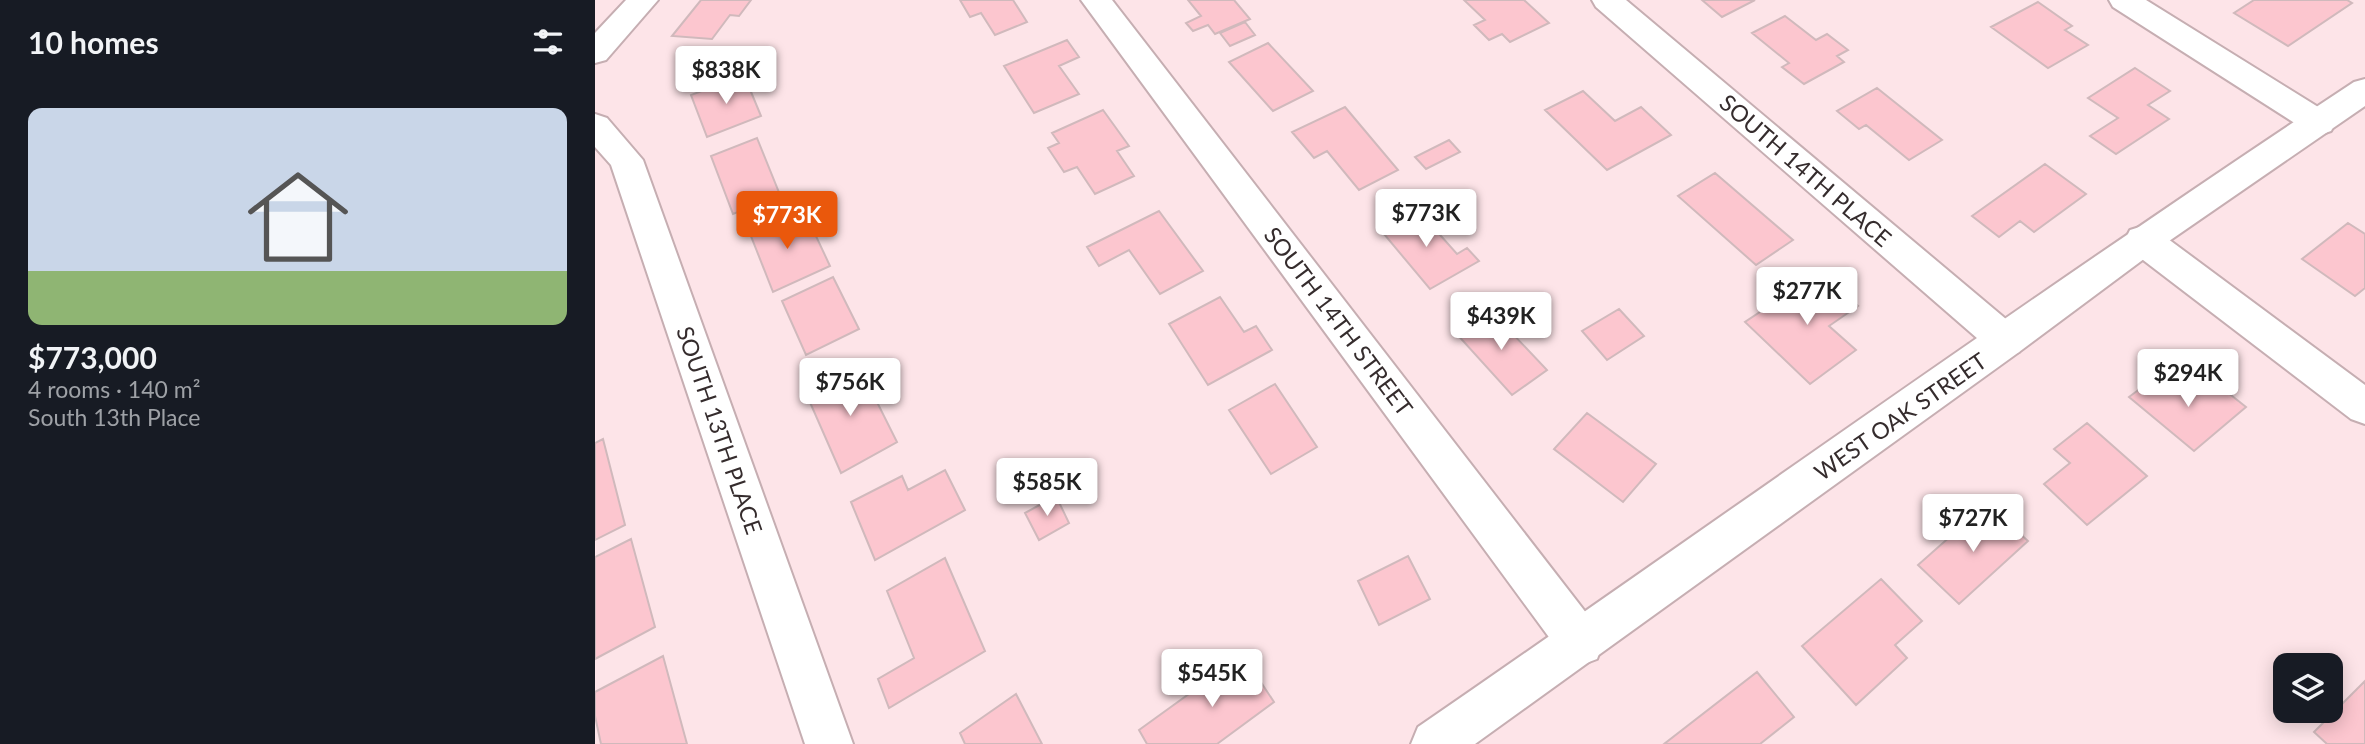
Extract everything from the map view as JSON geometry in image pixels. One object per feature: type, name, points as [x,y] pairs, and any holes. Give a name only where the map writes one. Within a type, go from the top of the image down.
[{"type":"street","points":[[595,52],[643,0]]},
{"type":"street","name":"SOUTH 14TH STREET","points":[[1096,0],[1581,643]]},
{"type":"street","name":"SOUTH 14TH PLACE","points":[[1607,0],[2006,341]]},
{"type":"street","points":[[2124,0],[2319,123]]},
{"type":"street","name":"WEST OAK STREET","points":[[1435,744],[2006,341],[2143,240],[2365,90]]},
{"type":"street","name":"SOUTH 13TH PLACE","points":[[595,126],[626,160],[829,744]]},
{"type":"street","points":[[2143,240],[2365,407]]},
{"type":"building","points":[[701,0],[751,0],[739,16],[730,15],[712,39],[672,36]]},
{"type":"building","points":[[960,0],[1013,0],[1027,22],[995,35],[981,13],[970,17]]},
{"type":"building","points":[[1188,0],[1234,0],[1250,19],[1215,34],[1208,25],[1193,31],[1186,23],[1201,16]]},
{"type":"building","points":[[1464,0],[1524,0],[1549,23],[1510,42],[1502,34],[1489,40],[1474,25],[1485,20]]},
{"type":"building","points":[[1702,0],[1755,0],[1722,17]]},
{"type":"building","points":[[2254,0],[2347,0],[2352,3],[2288,46],[2234,13]]},
{"type":"building","points":[[2038,2],[2072,26],[2065,30],[2088,45],[2048,68],[1991,27]]},
{"type":"building","points":[[1785,16],[1816,40],[1827,34],[1848,50],[1837,56],[1844,62],[1804,84],[1782,67],[1789,63],[1752,33]]},
{"type":"building","points":[[1245,22],[1255,35],[1230,46],[1220,33]]},
{"type":"building","points":[[1067,40],[1079,57],[1059,66],[1079,94],[1034,113],[1004,66]]},
{"type":"building","points":[[1268,43],[1313,91],[1273,111],[1229,62]]},
{"type":"building","points":[[2135,68],[2170,91],[2148,105],[2169,119],[2116,154],[2090,136],[2118,118],[2088,98]]},
{"type":"building","points":[[744,75],[761,116],[707,137],[691,95]]},
{"type":"building","points":[[1877,88],[1942,140],[1909,160],[1866,125],[1859,129],[1837,111]]},
{"type":"building","points":[[1583,91],[1615,121],[1641,107],[1671,135],[1607,170],[1545,110]]},
{"type":"building","points":[[1345,107],[1398,170],[1359,190],[1327,151],[1314,158],[1292,132]]},
{"type":"building","points":[[1103,110],[1129,146],[1117,151],[1134,176],[1095,194],[1077,167],[1064,172],[1048,148],[1059,143],[1052,133]]},
{"type":"building","points":[[757,138],[780,195],[733,214],[711,156]]},
{"type":"building","points":[[1449,140],[1460,152],[1426,169],[1415,157]]},
{"type":"building","points":[[2045,164],[2086,194],[2034,232],[2020,221],[1999,237],[1972,216]]},
{"type":"building","points":[[1715,173],[1793,240],[1756,265],[1678,196]]},
{"type":"building","points":[[1416,208],[1457,254],[1467,248],[1479,261],[1430,289],[1379,228]]},
{"type":"building","points":[[1159,211],[1203,271],[1160,294],[1129,250],[1099,266],[1087,247]]},
{"type":"building","points":[[779,213],[786,228],[808,219],[830,266],[773,292],[747,226]]},
{"type":"building","points":[[2348,223],[2365,234],[2365,288],[2355,296],[2302,259]]},
{"type":"building","points":[[1820,272],[1858,306],[1829,326],[1856,350],[1810,384],[1745,322]]},
{"type":"building","points":[[833,277],[859,329],[806,355],[782,301]]},
{"type":"building","points":[[1220,297],[1244,332],[1256,326],[1272,350],[1208,385],[1169,324]]},
{"type":"building","points":[[1489,309],[1547,370],[1512,395],[1454,331]]},
{"type":"building","points":[[1619,309],[1644,336],[1607,360],[1582,331]]},
{"type":"building","points":[[858,364],[897,442],[841,473],[805,391]]},
{"type":"building","points":[[2161,373],[2191,397],[2212,380],[2246,407],[2194,451],[2129,397]]},
{"type":"building","points":[[1275,384],[1317,447],[1271,474],[1229,410]]},
{"type":"building","points":[[1587,413],[1656,464],[1623,502],[1554,449]]},
{"type":"building","points":[[2087,423],[2147,476],[2087,525],[2044,484],[2070,463],[2054,449]]},
{"type":"building","points":[[603,439],[625,525],[595,540],[595,443]]},
{"type":"building","points":[[945,470],[965,510],[875,560],[851,502],[902,476],[908,490]]},
{"type":"building","points":[[1056,496],[1069,523],[1039,540],[1025,513]]},
{"type":"building","points":[[1987,504],[2028,541],[1959,604],[1918,565]]},
{"type":"building","points":[[631,539],[655,627],[595,659],[595,557]]},
{"type":"building","points":[[1408,556],[1430,599],[1379,625],[1358,581]]},
{"type":"building","points":[[945,558],[985,651],[889,708],[878,679],[914,658],[887,591]]},
{"type":"building","points":[[1881,579],[1922,621],[1895,645],[1907,658],[1856,705],[1802,646]]},
{"type":"building","points":[[1243,655],[1274,702],[1217,744],[1147,744],[1139,730]]},
{"type":"building","points":[[663,656],[687,744],[601,744],[595,716],[595,692]]},
{"type":"building","points":[[1757,672],[1794,717],[1760,744],[1664,744]]},
{"type":"building","points":[[2365,681],[2365,744],[2327,744],[2314,732],[2323,723],[2343,723],[2343,703]]},
{"type":"building","points":[[1016,694],[1042,744],[965,744],[960,733]]}]
